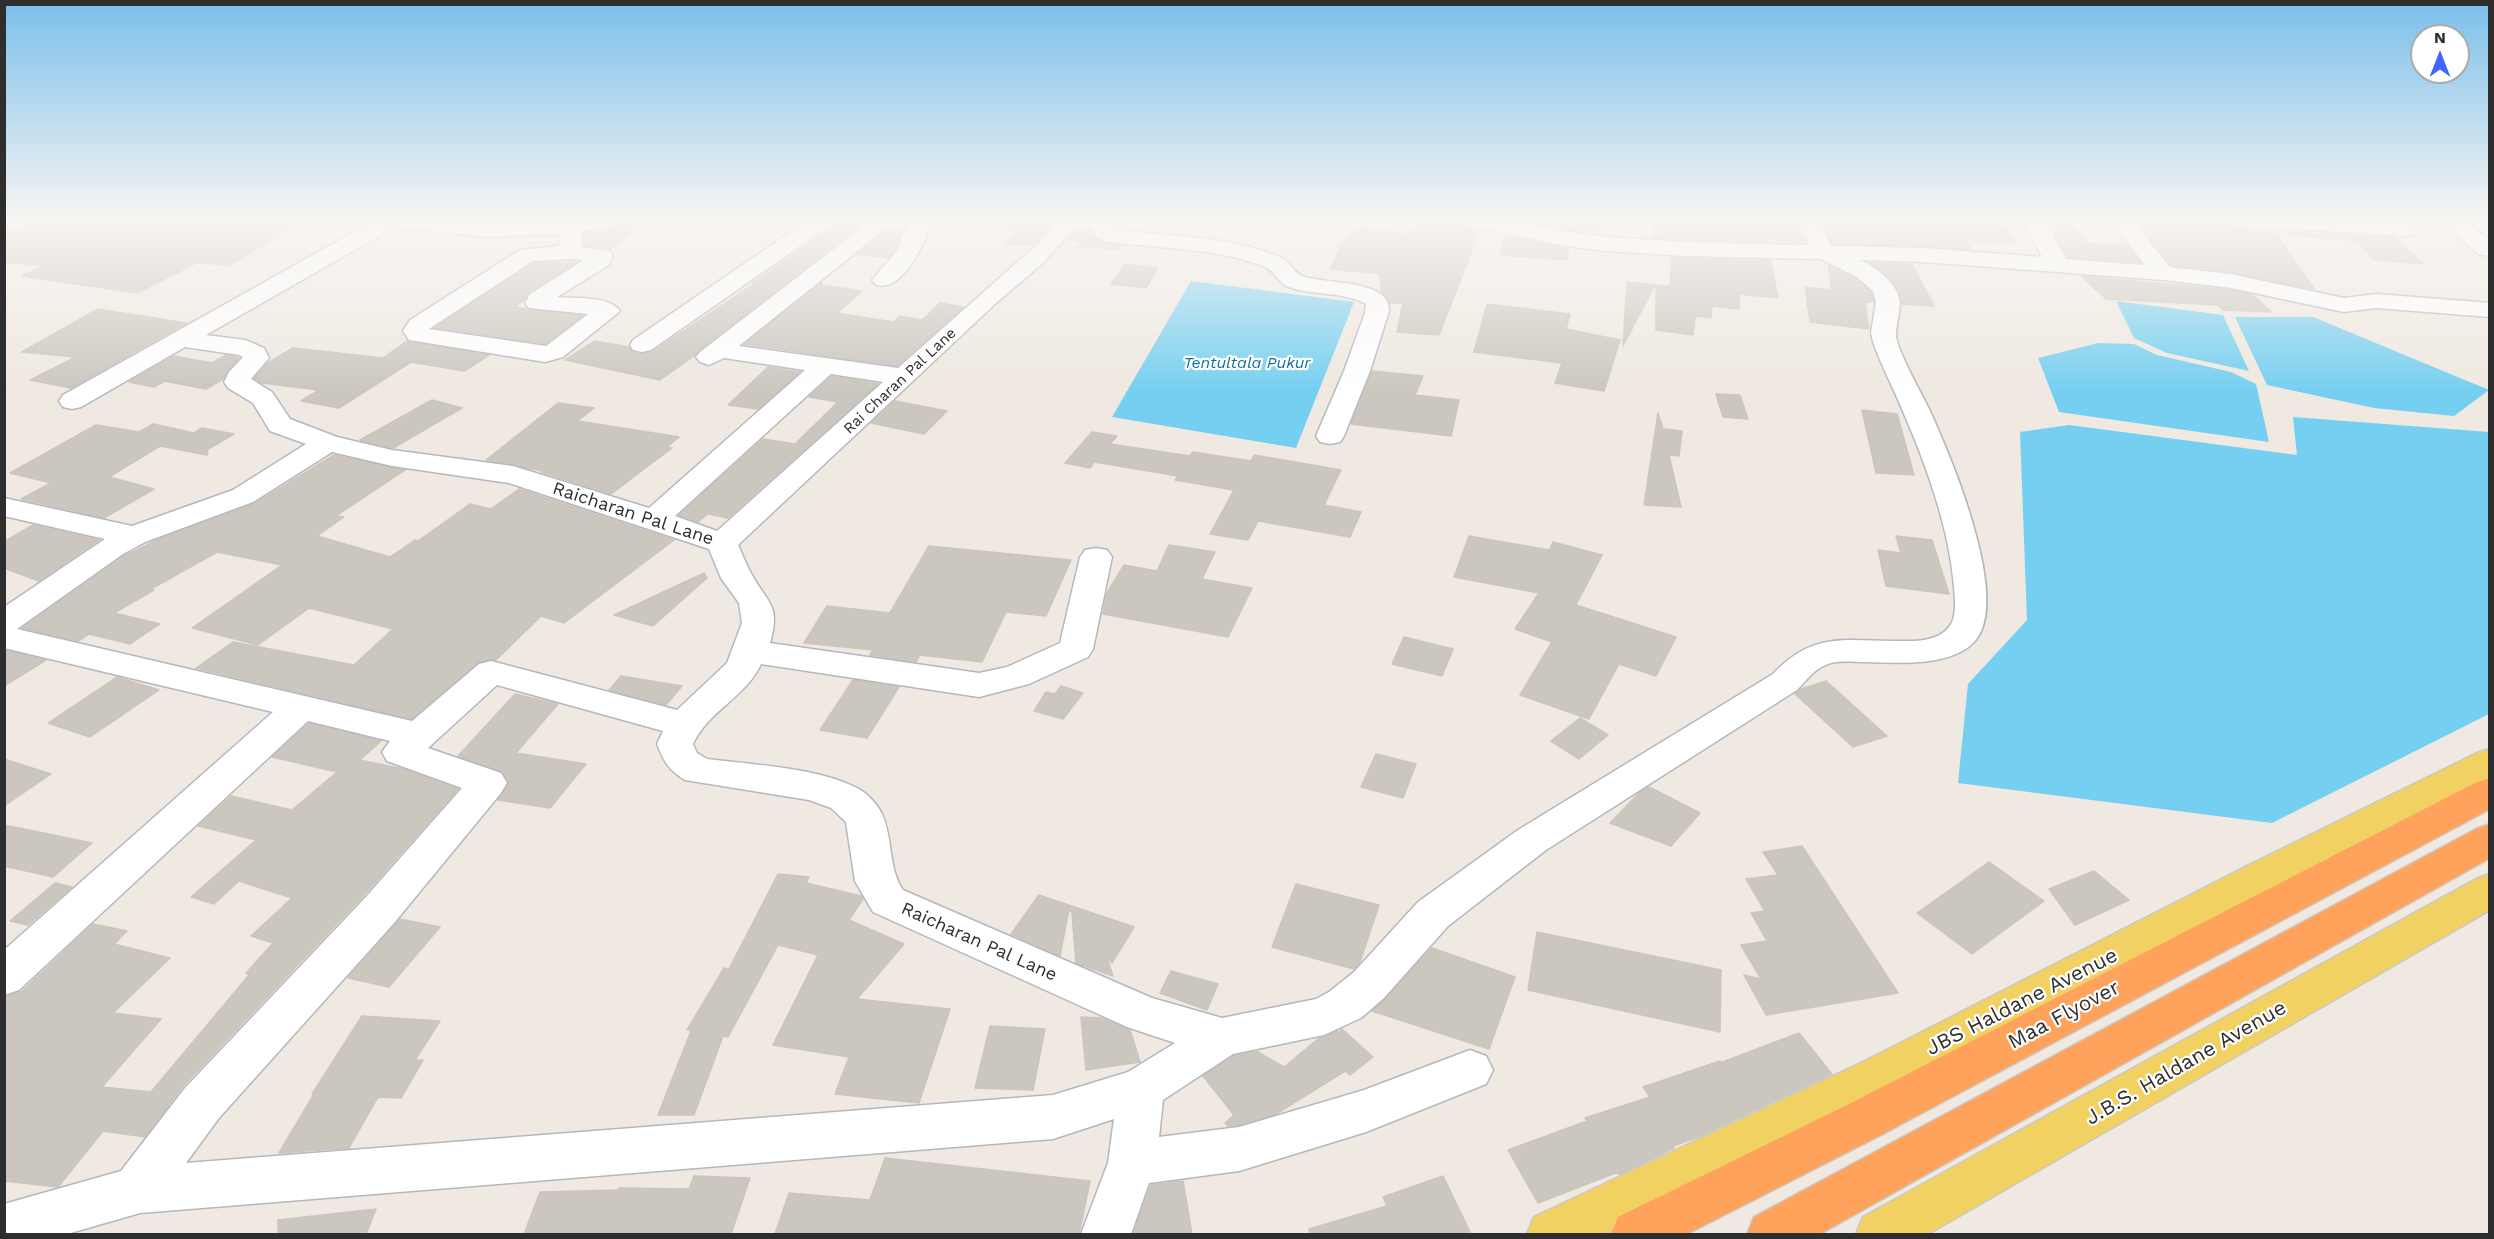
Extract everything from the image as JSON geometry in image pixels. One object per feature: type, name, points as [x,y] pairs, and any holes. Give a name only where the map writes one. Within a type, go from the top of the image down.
[{"type":"highway","name":"Maa Flyover","points":[[1636,1234],[1864,1120],[2490,792]]},
{"type":"highway","points":[[1773,1234],[2490,839]]},
{"type":"main road","name":"JBS Haldane Avenue","points":[[1552,1234],[1883,1074],[2261,877],[2490,762]]},
{"type":"main road","name":"J.B.S. Haldane Avenue","points":[[1881,1234],[2490,890]]},
{"type":"street","points":[[72,401],[287,276]]},
{"type":"street","points":[[496,276],[419,325],[414,331],[418,335],[534,354],[554,352],[608,311],[600,308],[537,303],[538,298],[575,276]]},
{"type":"street","points":[[642,345],[742,276]]},
{"type":"street","points":[[817,276],[720,354],[904,377]]},
{"type":"street","points":[[884,280],[889,276]]},
{"type":"street","name":"Rai Charan Pal Lane","points":[[722,543],[834,444],[1013,276]]},
{"type":"street","points":[[1287,276],[1296,282],[1364,295],[1374,299],[1378,306],[1357,371],[1330,436]]},
{"type":"street","points":[[4,1229],[137,1190],[1053,1117],[1140,1089],[1222,1037],[1324,1016],[1345,1005],[1370,985],[1433,914],[1532,840],[1785,682],[1805,662],[1819,654],[1841,651],[1925,650],[1951,644],[1964,634],[1971,614],[1971,586],[1966,558],[1936,456],[1884,338],[1887,293],[1880,283],[1870,276]]},
{"type":"street","points":[[2187,276],[2231,281],[2344,305],[2376,302],[2490,310]]},
{"type":"street","name":"Raicharan Pal Lane","points":[[181,339],[245,348],[255,353],[256,358],[238,377],[237,382],[263,398],[280,425],[328,443],[392,458],[513,475],[722,543],[737,578],[755,602],[759,623],[742,669],[684,724],[675,744],[682,761],[698,771],[811,787],[845,798],[864,816],[875,881],[888,902],[1143,1014],[1222,1037]]},
{"type":"street","points":[[654,519],[824,367]]},
{"type":"street","points":[[4,623],[112,547],[134,536],[243,496],[328,443]]},
{"type":"street","points":[[4,507],[134,536]]},
{"type":"street","points":[[750,651],[979,686],[1017,676],[1076,649],[1096,557]]},
{"type":"street","points":[[4,637],[419,735]]},
{"type":"street","points":[[40,1234],[137,1190],[202,1103],[380,910],[488,783],[400,752],[491,672],[684,724]]},
{"type":"street","points":[[4,977],[302,706]]},
{"type":"street","points":[[1132,1163],[1239,1149],[1366,1111],[1470,1070]]},
{"type":"street","points":[[1106,1234],[1132,1163],[1140,1089]]},
{"type":"water","name":"Tentultala Pukur","points":[[1191,281],[1354,302],[1296,448],[1112,417]]},
{"type":"water","points":[[2116,301],[2223,315],[2249,371],[2167,353],[2134,338]]},
{"type":"water","points":[[2235,317],[2313,317],[2489,390],[2454,416],[2374,408],[2267,385]]},
{"type":"water","points":[[2098,343],[2134,344],[2157,355],[2231,372],[2256,384],[2269,442],[2059,412],[2038,358]]},
{"type":"water","points":[[2293,417],[2489,432],[2489,714],[2272,823],[1958,783],[1968,684],[2027,620],[2020,432],[2069,425],[2297,455]]},
{"type":"building","points":[[22,276],[171,276],[137,293]]},
{"type":"building","points":[[514,276],[555,276],[529,292],[524,300],[514,307],[582,316],[545,344],[435,328]]},
{"type":"building","points":[[762,276],[795,276],[660,380],[565,360],[595,341],[629,347],[633,352],[642,354],[652,352],[755,283],[752,283]]},
{"type":"building","points":[[1117,276],[1153,276],[1146,288],[1111,284]]},
{"type":"building","points":[[1380,276],[1462,276],[1439,335],[1397,332],[1403,303],[1390,303],[1381,292]]},
{"type":"building","points":[[1671,276],[1773,276],[1778,298],[1739,294],[1739,309],[1712,306],[1711,318],[1695,316],[1693,335],[1656,330],[1656,285],[1670,286]]},
{"type":"building","points":[[1830,276],[1849,276],[1871,292],[1874,302],[1865,302],[1869,329],[1810,322],[1805,287],[1832,290]]},
{"type":"building","points":[[1887,276],[1918,276],[1934,306],[1902,304],[1899,291]]},
{"type":"building","points":[[2081,276],[2231,290],[2253,295],[2271,312],[2223,310],[2217,305],[2106,299]]},
{"type":"building","points":[[2250,276],[2305,276],[2314,289]]},
{"type":"building","points":[[822,282],[822,285],[862,291],[837,313],[893,322],[900,316],[922,320],[940,303],[964,307],[897,366],[744,344]]},
{"type":"building","points":[[1627,282],[1655,285],[1623,346]]},
{"type":"building","points":[[1487,304],[1570,314],[1566,329],[1620,340],[1604,391],[1555,383],[1562,363],[1474,352]]},
{"type":"building","points":[[98,309],[186,323],[71,388],[30,380],[76,357],[22,352]]},
{"type":"building","points":[[407,341],[489,355],[464,371],[411,362],[339,408],[301,401],[319,390],[262,383],[254,378],[268,363],[293,348],[383,358]]},
{"type":"building","points":[[226,355],[239,358],[223,379],[206,389],[165,381],[154,387],[129,382],[174,356],[212,363]]},
{"type":"building","points":[[768,367],[800,372],[758,409],[728,405]]},
{"type":"building","points":[[1372,371],[1423,376],[1415,395],[1459,400],[1451,436],[1351,424]]},
{"type":"building","points":[[832,376],[878,384],[728,518],[708,514],[698,522],[679,515],[763,439],[795,444],[838,402],[809,397]]},
{"type":"building","points":[[1716,394],[1740,395],[1748,419],[1723,417]]},
{"type":"building","points":[[432,400],[462,408],[393,448],[360,440]]},
{"type":"building","points":[[895,401],[947,411],[924,434],[871,423]]},
{"type":"building","points":[[558,403],[594,408],[578,421],[679,437],[667,447],[672,448],[611,494],[543,471],[486,460]]},
{"type":"building","points":[[1862,410],[1897,414],[1914,475],[1876,473]]},
{"type":"building","points":[[1658,413],[1663,429],[1682,431],[1679,456],[1669,455],[1681,507],[1644,505]]},
{"type":"building","points":[[153,424],[194,433],[202,428],[234,434],[208,449],[207,455],[160,446],[109,477],[154,489],[104,518],[21,499],[51,483],[10,473],[96,425],[139,432]]},
{"type":"building","points":[[1092,432],[1117,436],[1110,444],[1190,456],[1193,452],[1251,461],[1254,455],[1341,470],[1324,505],[1361,512],[1350,537],[1258,521],[1248,540],[1210,534],[1234,490],[1175,480],[1178,476],[1094,462],[1090,468],[1065,463]]},
{"type":"building","points":[[334,455],[405,470],[336,516],[344,517],[317,536],[390,557],[415,540],[418,541],[470,504],[491,509],[519,489],[674,540],[564,623],[541,616],[496,660],[478,662],[411,719],[196,668],[233,642],[354,665],[393,629],[309,608],[258,645],[192,628],[282,565],[217,552],[114,613],[160,624],[130,644],[89,634],[78,641],[22,628],[124,556],[157,540],[254,504]]},
{"type":"building","points":[[33,525],[99,540],[39,581],[4,568],[4,542]]},
{"type":"building","points":[[1469,536],[1549,550],[1553,542],[1602,555],[1576,605],[1676,637],[1656,676],[1619,664],[1589,719],[1520,695],[1552,642],[1515,629],[1539,593],[1454,577]]},
{"type":"building","points":[[1896,536],[1932,540],[1949,594],[1886,586],[1878,550],[1901,553]]},
{"type":"building","points":[[1169,545],[1215,552],[1202,579],[1252,588],[1228,637],[1103,614],[1107,593],[1124,565],[1157,571]]},
{"type":"building","points":[[929,546],[1071,560],[1046,616],[1006,612],[982,662],[920,655],[916,662],[870,655],[873,650],[804,643],[827,606],[890,613]]},
{"type":"building","points":[[704,573],[707,578],[653,626],[614,615]]},
{"type":"building","points":[[1404,637],[1453,649],[1442,676],[1392,664]]},
{"type":"building","points":[[4,650],[46,660],[4,686]]},
{"type":"building","points":[[621,676],[682,686],[666,705],[609,690]]},
{"type":"building","points":[[117,677],[159,690],[90,737],[48,723]]},
{"type":"building","points":[[853,680],[899,687],[867,738],[820,730]]},
{"type":"building","points":[[1826,681],[1887,736],[1853,747],[1795,694],[1801,689]]},
{"type":"building","points":[[1061,686],[1083,693],[1063,719],[1034,711],[1046,692],[1055,694]]},
{"type":"building","points":[[515,694],[558,704],[516,753],[586,764],[550,808],[498,800],[509,784],[503,772],[458,756]]},
{"type":"building","points":[[1580,718],[1608,735],[1579,759],[1551,741]]},
{"type":"building","points":[[309,723],[381,741],[360,760],[403,769],[458,789],[363,896],[183,1086],[145,1137],[103,1131],[58,1187],[4,1181],[4,997],[21,992],[93,924],[127,931],[114,944],[170,958],[113,1013],[161,1019],[102,1087],[151,1092],[249,975],[246,973],[273,943],[251,936],[292,898],[239,881],[214,904],[191,897],[256,840],[198,826],[231,796],[292,810],[337,772],[272,757]]},
{"type":"building","points":[[1376,754],[1416,764],[1403,798],[1361,787]]},
{"type":"building","points":[[4,759],[51,774],[4,806]]},
{"type":"building","points":[[1649,787],[1700,813],[1671,846],[1610,823],[1639,793]]},
{"type":"building","points":[[4,825],[92,843],[53,877],[4,866]]},
{"type":"building","points":[[1802,846],[1898,993],[1766,1015],[1744,975],[1761,979],[1741,945],[1767,941],[1751,913],[1765,911],[1746,879],[1778,875],[1763,852]]},
{"type":"building","points":[[1989,862],[2044,901],[1972,954],[1917,913]]},
{"type":"building","points":[[2094,871],[2129,900],[2075,925],[2049,889]]},
{"type":"building","points":[[778,874],[809,877],[806,883],[861,896],[863,899],[849,920],[904,944],[857,999],[950,1009],[919,1103],[835,1094],[849,1057],[773,1045],[818,955],[778,945],[728,1037],[723,1036],[694,1115],[658,1115],[691,1031],[687,1030],[724,968],[729,969]]},
{"type":"building","points":[[55,883],[72,887],[28,925],[10,921]]},
{"type":"building","points":[[1296,884],[1379,905],[1360,962],[1354,969],[1272,947]]},
{"type":"building","points":[[1039,895],[1134,927],[1112,963],[1106,955],[1113,976],[1076,963],[1072,913],[1069,909],[1060,956],[1011,934]]},
{"type":"building","points":[[400,919],[440,927],[389,987],[348,978]]},
{"type":"building","points":[[1537,932],[1721,970],[1720,1032],[1528,990]]},
{"type":"building","points":[[1432,948],[1515,977],[1489,1049],[1372,1011]]},
{"type":"building","points":[[1171,971],[1218,984],[1207,1010],[1160,993]]},
{"type":"building","points":[[362,1016],[440,1021],[415,1060],[423,1060],[401,1098],[378,1097],[349,1148],[279,1153],[314,1094],[312,1094]]},
{"type":"building","points":[[1081,1017],[1101,1018],[1130,1030],[1140,1062],[1086,1070]]},
{"type":"building","points":[[990,1026],[1045,1029],[1033,1090],[975,1088]]},
{"type":"building","points":[[1342,1029],[1373,1057],[1350,1075],[1345,1071],[1276,1114],[1239,1125],[1228,1126],[1225,1123],[1234,1115],[1203,1076],[1234,1056],[1256,1051],[1284,1067],[1318,1039],[1338,1031],[1336,1036]]},
{"type":"building","points":[[1799,1033],[1832,1074],[1696,1138],[1673,1146],[1674,1148],[1619,1175],[1618,1172],[1538,1203],[1508,1150],[1587,1121],[1585,1118],[1650,1097],[1643,1087],[1720,1061],[1720,1063]]},
{"type":"building","points":[[885,1158],[1090,1181],[1079,1234],[775,1234],[789,1193],[870,1200]]},
{"type":"building","points":[[694,1176],[750,1178],[731,1234],[524,1234],[540,1192],[618,1190],[619,1188],[689,1189]]},
{"type":"building","points":[[1443,1176],[1471,1234],[1310,1234],[1309,1229],[1387,1206],[1383,1197]]},
{"type":"building","points":[[1183,1181],[1192,1234],[1133,1234],[1151,1185]]},
{"type":"building","points":[[376,1209],[366,1234],[278,1234],[278,1220]]}]
